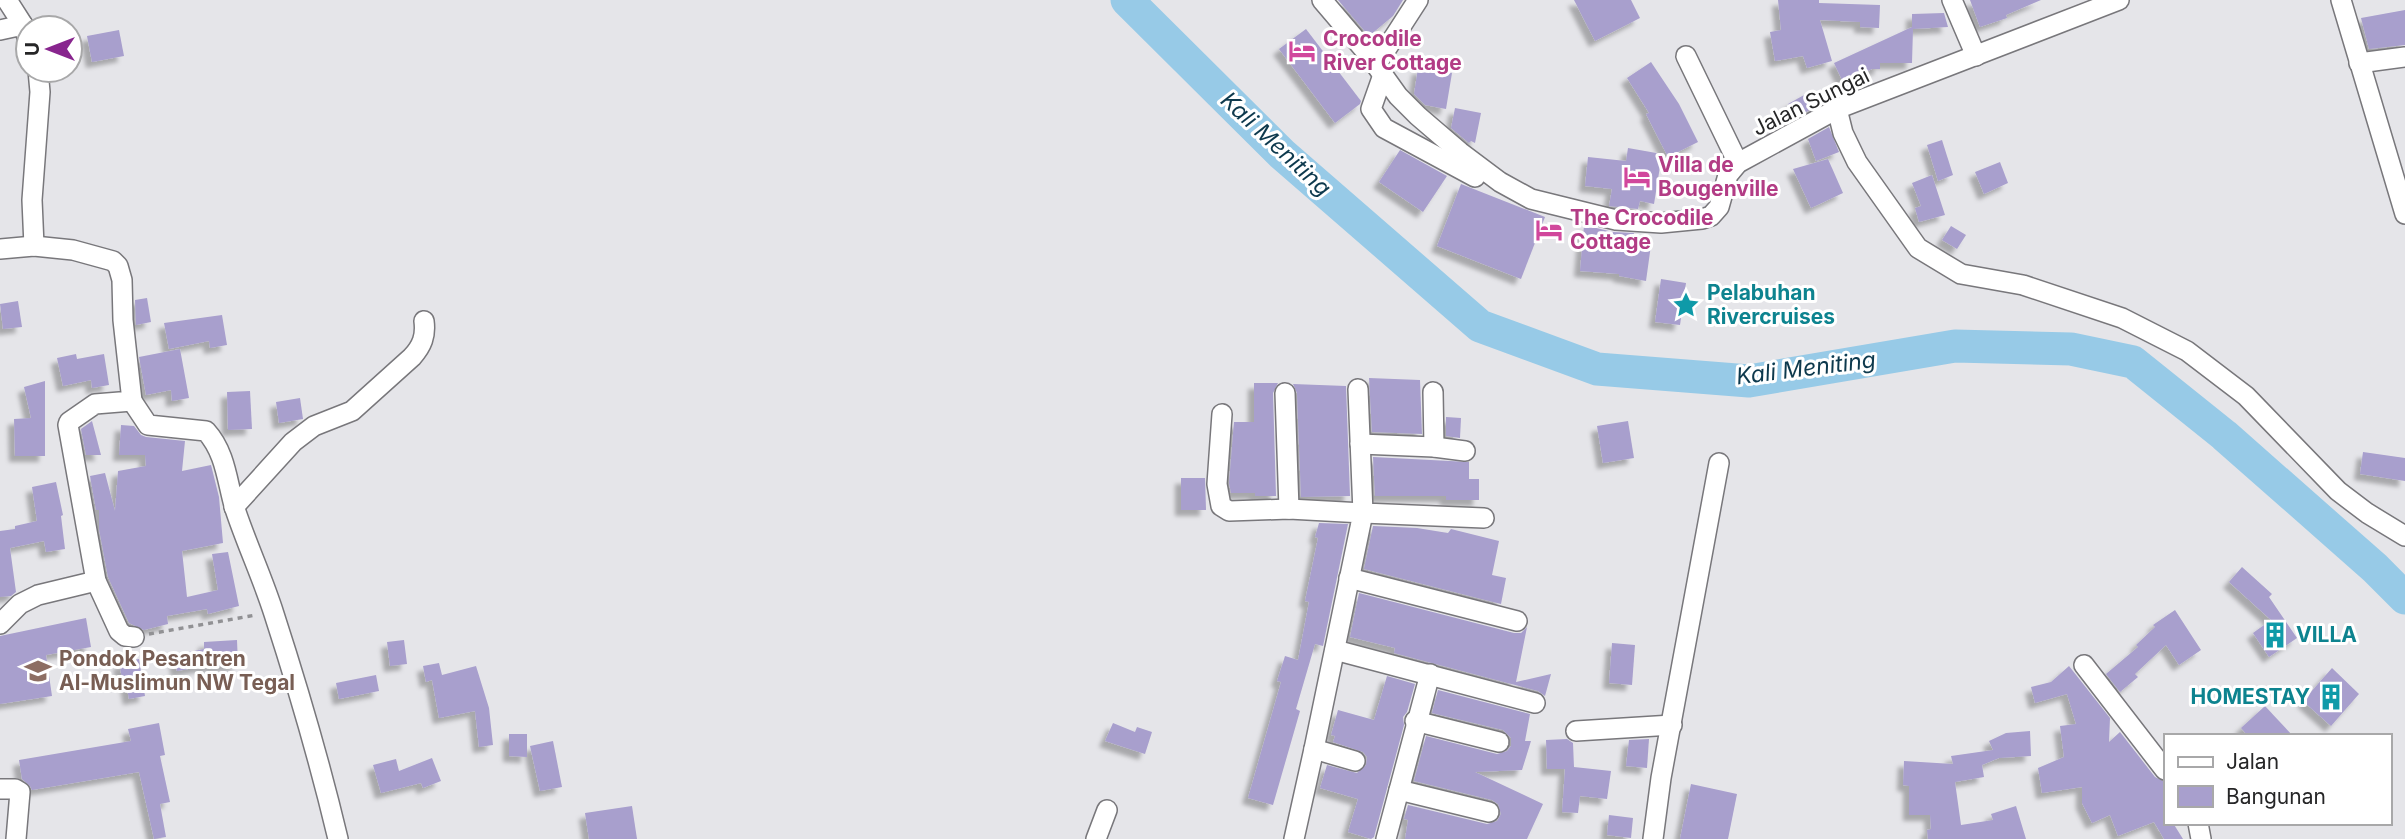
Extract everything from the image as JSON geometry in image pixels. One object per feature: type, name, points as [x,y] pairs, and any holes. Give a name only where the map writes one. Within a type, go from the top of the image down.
[{"type":"street","name":"Jalan Sungai","points":[[1322,0],[1398,96],[1438,135],[1500,181],[1531,199],[1616,220],[1661,223],[1711,216],[1719,207],[1728,175],[1738,163],[1837,109],[2119,0]]},
{"type":"street","points":[[1418,0],[1379,70],[1371,109],[1384,128],[1475,177]]},
{"type":"street","points":[[1952,0],[1976,56]]},
{"type":"street","points":[[2341,0],[2405,214]]},
{"type":"street","points":[[1686,56],[1738,163]]},
{"type":"street","points":[[2359,63],[2405,57]]},
{"type":"street","points":[[34,246],[32,200],[39,84]]},
{"type":"street","points":[[1837,109],[1843,133],[1857,162],[1918,248],[1961,274],[2023,285],[2122,318],[2187,351],[2246,396],[2338,491],[2405,536]]},
{"type":"street","points":[[0,249],[34,246],[73,250],[113,261],[118,266],[122,280],[123,320],[132,401],[144,420],[154,427],[206,431],[222,457],[234,507],[274,612],[321,769],[338,839]]},
{"type":"street","points":[[234,507],[293,442],[314,426],[352,411],[412,357],[424,338],[424,321]]},
{"type":"street","points":[[1294,839],[1363,513],[1358,389]]},
{"type":"street","points":[[1285,393],[1289,509]]},
{"type":"street","points":[[1433,393],[1434,447]]},
{"type":"street","points":[[132,401],[96,404],[68,425],[96,581],[120,633],[134,637]]},
{"type":"street","points":[[1222,414],[1217,484],[1222,506],[1229,510],[1289,509],[1484,518]]},
{"type":"street","points":[[1360,444],[1465,451]]},
{"type":"street","points":[[1653,839],[1661,778],[1719,463]]},
{"type":"street","points":[[1349,578],[1517,621]]},
{"type":"street","points":[[0,624],[20,604],[38,595],[96,581]]},
{"type":"street","points":[[1335,650],[1535,703]]},
{"type":"street","points":[[2084,665],[2164,769]]},
{"type":"street","points":[[1386,839],[1415,721],[1430,674]]},
{"type":"street","points":[[1415,721],[1499,742]]},
{"type":"street","points":[[1576,731],[1672,725]]},
{"type":"street","points":[[1314,749],[1355,761]]},
{"type":"street","points":[[0,789],[15,789],[20,792],[16,839]]},
{"type":"street","points":[[1399,790],[1489,812]]},
{"type":"street","points":[[1096,839],[1107,810]]},
{"type":"path","points":[[134,637],[274,612]]},
{"type":"building","points":[[1338,0],[1403,0],[1393,16],[1369,36]]},
{"type":"building","points":[[1574,0],[1631,0],[1640,18],[1595,41]]},
{"type":"building","points":[[1778,0],[1880,5],[1879,28],[1860,27],[1860,22],[1820,20],[1832,61],[1807,68],[1803,56],[1775,61],[1770,32],[1781,30]]},
{"type":"building","points":[[1970,0],[2041,0],[2006,15],[2007,18],[1980,27]]},
{"type":"building","points":[[2405,10],[2405,45],[2369,49],[2361,18]]},
{"type":"building","points":[[1944,13],[1948,27],[1913,29],[1912,63],[1880,63],[1880,69],[1872,69],[1843,82],[1834,63],[1912,27],[1912,14]]},
{"type":"building","points":[[1306,29],[1361,101],[1335,123],[1279,49]]},
{"type":"building","points":[[119,30],[124,56],[92,62],[87,36]]},
{"type":"building","points":[[1651,62],[1679,104],[1698,142],[1668,157],[1646,114],[1649,113],[1627,78]]},
{"type":"building","points":[[1418,68],[1452,73],[1446,109],[1425,105],[1414,94]]},
{"type":"building","points":[[1813,90],[1821,104],[1795,118],[1788,104]]},
{"type":"building","points":[[1455,108],[1481,113],[1475,143],[1469,143],[1451,128]]},
{"type":"building","points":[[1829,127],[1839,152],[1816,161],[1808,139]]},
{"type":"building","points":[[1942,140],[1953,175],[1938,181],[1927,145]]},
{"type":"building","points":[[1628,148],[1662,154],[1654,204],[1640,201],[1638,209],[1609,206],[1612,189],[1585,186],[1588,157],[1626,161]]},
{"type":"building","points":[[1400,150],[1447,176],[1423,212],[1379,182]]},
{"type":"building","points":[[1828,159],[1843,193],[1811,208],[1793,169]]},
{"type":"building","points":[[2000,162],[2008,183],[1984,194],[1975,172]]},
{"type":"building","points":[[1932,175],[1945,215],[1919,222],[1915,208],[1921,206],[1912,183]]},
{"type":"building","points":[[1461,184],[1545,217],[1521,279],[1437,246]]},
{"type":"building","points":[[1584,225],[1613,232],[1634,233],[1632,242],[1651,245],[1646,281],[1619,274],[1580,271]]},
{"type":"building","points":[[1951,226],[1966,235],[1957,249],[1942,240]]},
{"type":"building","points":[[1661,279],[1686,283],[1680,325],[1655,322]]},
{"type":"building","points":[[147,298],[151,322],[136,325],[135,300]]},
{"type":"building","points":[[18,301],[22,327],[3,329],[0,304]]},
{"type":"building","points":[[222,315],[227,345],[210,348],[209,341],[169,349],[164,323]]},
{"type":"building","points":[[180,349],[189,398],[172,401],[171,390],[146,395],[139,357]]},
{"type":"building","points":[[76,354],[77,359],[104,354],[109,385],[92,388],[91,380],[63,386],[57,358]]},
{"type":"building","points":[[1369,378],[1420,380],[1422,434],[1372,432]]},
{"type":"building","points":[[45,381],[45,456],[15,456],[14,419],[31,418],[24,387]]},
{"type":"building","points":[[1254,383],[1278,383],[1273,393],[1276,496],[1231,493],[1229,483],[1234,422],[1254,422]]},
{"type":"building","points":[[1293,384],[1346,386],[1350,496],[1301,497],[1297,393]]},
{"type":"building","points":[[250,391],[252,429],[228,430],[227,392]]},
{"type":"building","points":[[300,398],[303,419],[279,423],[276,402]]},
{"type":"building","points":[[1446,417],[1461,418],[1460,438],[1446,436]]},
{"type":"building","points":[[92,421],[101,455],[86,455],[81,429]]},
{"type":"building","points":[[1628,421],[1634,458],[1603,463],[1597,426]]},
{"type":"building","points":[[121,425],[134,426],[146,437],[185,441],[182,471],[211,465],[219,497],[223,543],[182,551],[187,597],[218,590],[212,554],[228,552],[239,606],[208,614],[207,609],[167,616],[168,624],[144,630],[129,623],[108,577],[99,529],[99,510],[96,510],[90,476],[105,473],[115,511],[118,471],[146,466],[145,455],[119,455]]},
{"type":"building","points":[[2363,452],[2405,458],[2405,481],[2360,474]]},
{"type":"building","points":[[1373,457],[1469,462],[1469,479],[1479,479],[1479,500],[1446,500],[1446,496],[1375,496]]},
{"type":"building","points":[[1181,478],[1205,478],[1206,510],[1181,510]]},
{"type":"building","points":[[56,482],[63,515],[65,549],[46,552],[44,541],[10,548],[16,592],[11,596],[0,597],[0,531],[37,521],[32,487]]},
{"type":"building","points":[[1319,523],[1348,524],[1323,646],[1315,644],[1296,709],[1300,711],[1273,805],[1248,798],[1281,682],[1277,681],[1285,656],[1298,660]]},
{"type":"building","points":[[1373,526],[1448,533],[1451,529],[1499,541],[1492,575],[1506,578],[1501,604],[1364,569]]},
{"type":"building","points":[[2242,567],[2272,594],[2269,597],[2297,638],[2269,657],[2253,633],[2271,620],[2229,582]]},
{"type":"building","points":[[1359,593],[1514,633],[1521,633],[1527,627],[1516,682],[1551,674],[1545,696],[1538,691],[1394,653],[1395,648],[1350,637]]},
{"type":"building","points":[[2175,610],[2201,650],[2179,665],[2166,645],[2135,674],[2138,677],[2120,692],[2106,674],[2138,647],[2136,645],[2155,627],[2153,625]]},
{"type":"building","points":[[86,618],[91,647],[46,655],[52,696],[0,704],[0,636]]},
{"type":"building","points":[[237,640],[238,665],[177,671],[174,655],[204,649],[204,642]]},
{"type":"building","points":[[404,640],[407,664],[390,666],[387,642]]},
{"type":"building","points":[[1612,643],[1635,645],[1632,685],[1609,683]]},
{"type":"building","points":[[139,659],[145,696],[129,699],[119,663]]},
{"type":"building","points":[[439,663],[442,675],[476,666],[489,708],[493,745],[479,747],[475,711],[439,718],[432,680],[426,682],[423,666]]},
{"type":"building","points":[[2069,666],[2110,718],[2109,742],[2120,732],[2155,777],[2164,782],[2164,825],[2174,825],[2183,839],[2164,839],[2154,822],[2118,836],[2110,815],[2092,823],[2082,803],[2082,787],[2042,793],[2038,768],[2064,757],[2060,726],[2076,724],[2067,694],[2035,703],[2031,687],[2051,682]]},
{"type":"building","name":"HOMESTAY","points":[[2332,668],[2359,694],[2331,726],[2303,701]]},
{"type":"building","points":[[376,675],[379,691],[339,699],[336,683]]},
{"type":"building","points":[[1387,676],[1415,684],[1403,717],[1404,725],[1374,837],[1371,839],[1348,832],[1358,799],[1320,788],[1327,765],[1357,773],[1366,765],[1367,757],[1363,752],[1333,742],[1335,736],[1331,735],[1338,710],[1374,720]]},
{"type":"building","points":[[1438,690],[1530,714],[1525,741],[1531,741],[1522,770],[1475,772],[1543,804],[1527,839],[1405,839],[1408,820],[1404,819],[1408,805],[1487,824],[1497,821],[1501,814],[1498,804],[1492,800],[1414,781],[1426,736],[1497,754],[1507,751],[1511,746],[1511,738],[1503,730],[1432,713]]},
{"type":"building","points":[[2265,706],[2291,734],[2246,734],[2241,728]]},
{"type":"building","points":[[159,723],[165,755],[160,756],[170,802],[160,804],[166,837],[154,839],[139,772],[32,790],[22,779],[19,760],[131,741],[128,729]]},
{"type":"building","points":[[1113,723],[1135,732],[1137,727],[1152,732],[1145,754],[1105,741]]},
{"type":"building","points":[[2030,731],[2031,756],[1999,758],[1982,765],[1984,777],[1955,782],[1961,825],[1993,820],[1991,814],[2016,806],[2026,839],[1928,839],[1927,830],[1931,829],[1930,815],[1909,815],[1909,786],[1903,785],[1904,761],[1953,764],[1951,756],[1993,750],[1989,741],[2006,733]]},
{"type":"building","points":[[509,734],[527,734],[527,757],[509,756]]},
{"type":"building","points":[[1567,739],[1573,743],[1574,767],[1611,771],[1607,799],[1580,796],[1578,813],[1562,812],[1565,769],[1547,769],[1546,740]]},
{"type":"building","points":[[1649,739],[1647,768],[1626,766],[1629,740]]},
{"type":"building","points":[[553,741],[562,787],[540,791],[530,746]]},
{"type":"building","points":[[432,758],[441,781],[423,788],[421,783],[381,793],[373,765],[396,759],[399,771]]},
{"type":"building","points":[[1691,784],[1737,794],[1728,839],[1680,839]]},
{"type":"building","points":[[632,806],[637,839],[589,839],[585,813]]},
{"type":"building","points":[[1609,815],[1633,818],[1631,838],[1607,835]]},
{"type":"waterway","name":"Kali Meniting","points":[[1127,0],[1282,154],[1480,326],[1597,369],[1749,381],[1955,346],[2071,349],[2133,362],[2224,435],[2375,568],[2405,598]]},
{"type":"place","name":"Crocodile River Cottage","points":[[1302,51]]},
{"type":"place","name":"Villa de Bougenville","points":[[1637,177]]},
{"type":"place","name":"The Crocodile Cottage","points":[[1549,230]]},
{"type":"place","name":"Pelabuhan Rivercruises","points":[[1686,305]]},
{"type":"place","name":"VILLA","points":[[2275,635]]},
{"type":"place","name":"Pondok Pesantren Al-Muslimun NW Tegal","points":[[38,671]]},
{"type":"place","name":"HOMESTAY","points":[[2331,697]]}]
